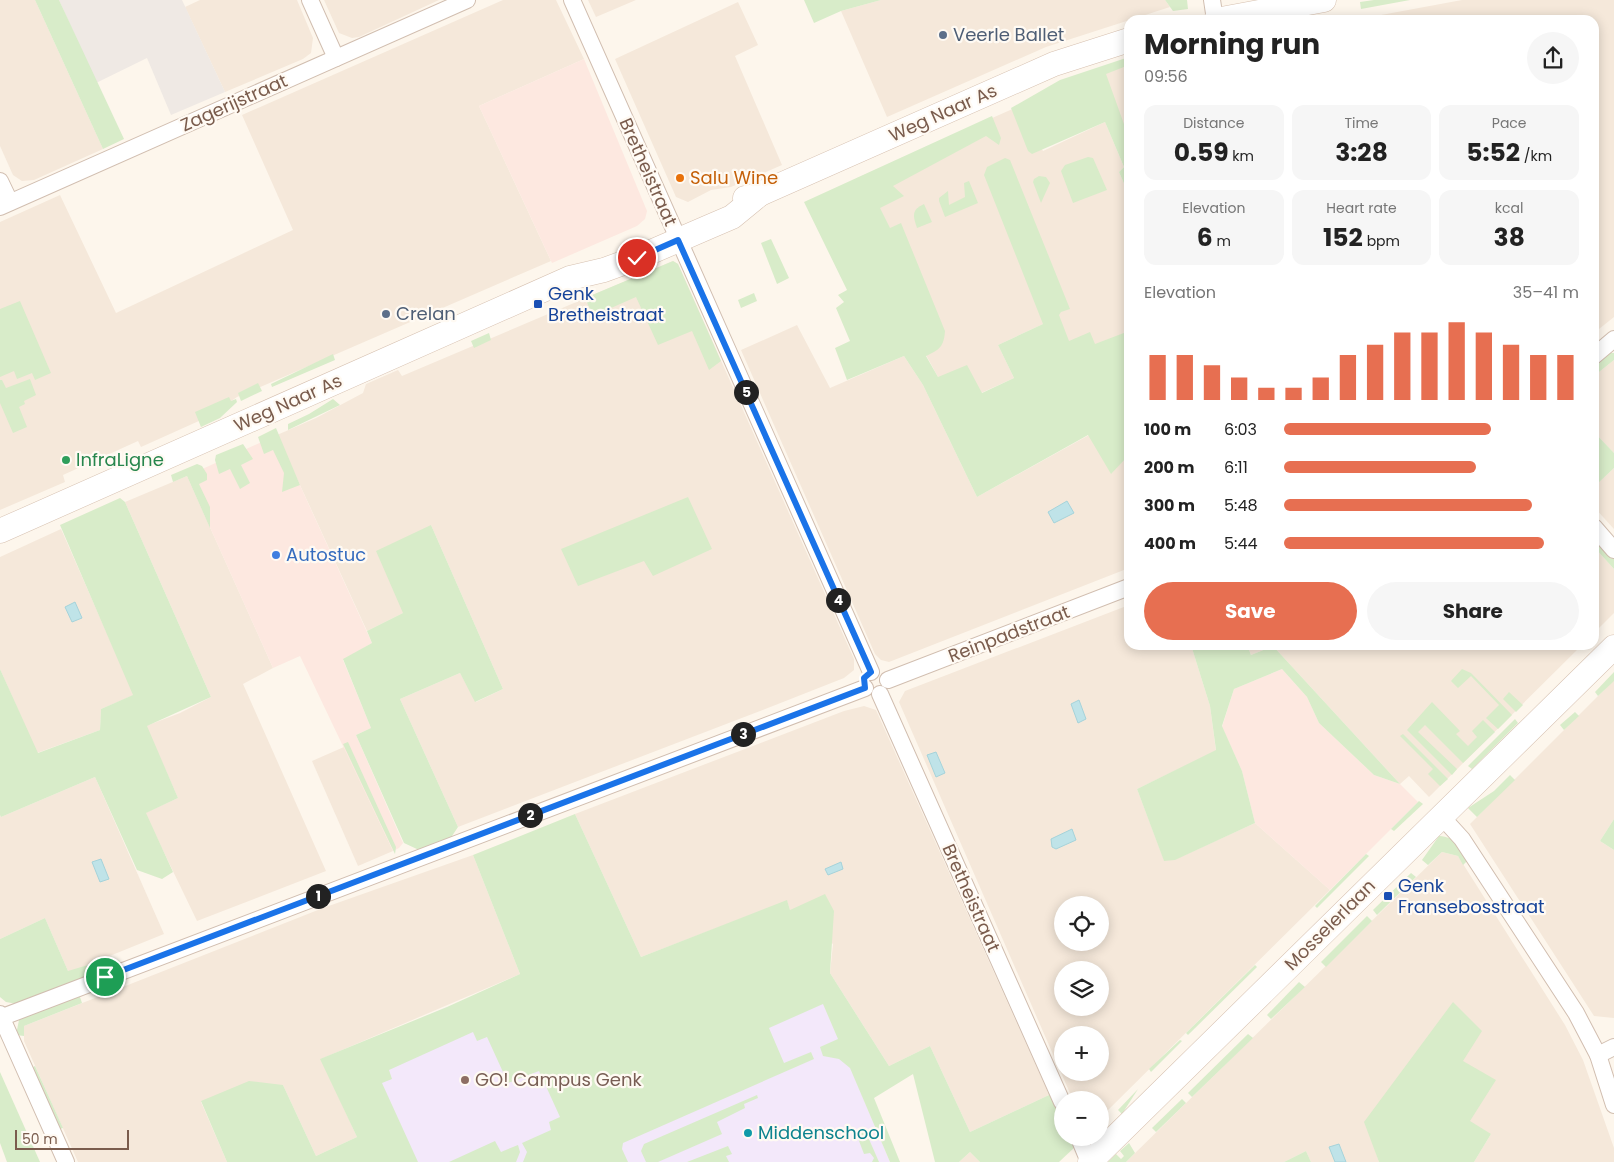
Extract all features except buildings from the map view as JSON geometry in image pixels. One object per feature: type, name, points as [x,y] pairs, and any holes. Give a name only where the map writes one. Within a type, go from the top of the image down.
[{"type":"main road","points":[[1243,15],[1324,0]]},
{"type":"main road","name":"Weg Naar As","points":[[0,531],[576,276],[615,253],[732,216],[760,194],[1054,64],[1124,42]]},
{"type":"main road","name":"Mosselerlaan","points":[[1090,1162],[1614,647]]},
{"type":"street","points":[[310,0],[336,58]]},
{"type":"street","name":"Zagerijstraat","points":[[5,204],[468,0]]},
{"type":"street","name":"Bretheistraat","points":[[572,0],[871,672]]},
{"type":"street","points":[[1212,0],[1215,15]]},
{"type":"street","points":[[0,180],[5,204]]},
{"type":"street","points":[[1599,352],[1614,339]]},
{"type":"street","points":[[1599,533],[1614,550]]},
{"type":"street","name":"Reinpadstraat","points":[[888,680],[1124,589]]},
{"type":"street","points":[[871,672],[882,672],[888,680],[888,688],[880,694],[873,695],[865,688],[864,678],[871,672]]},
{"type":"street","points":[[66,1162],[1,1016],[865,688]]},
{"type":"street","name":"Bretheistraat","points":[[880,694],[1057,1091]]},
{"type":"street","points":[[1441,816],[1462,839],[1576,1013],[1598,1055],[1614,1105]]},
{"type":"street","points":[[1598,1055],[1614,1047]]},
{"type":"street","points":[[1083,1146],[1090,1162]]},
{"type":"shaded area","points":[[0,0],[35,0],[103,149],[34,180],[22,181],[13,175],[0,146]]},
{"type":"shaded area","points":[[59,0],[182,0],[225,92],[171,115],[147,58],[96,83]]},
{"type":"shaded area","points":[[200,0],[297,0],[313,38],[311,53],[303,59],[225,92],[185,7]]},
{"type":"shaded area","points":[[324,0],[439,0],[359,37],[352,38],[339,33]]},
{"type":"shaded area","points":[[503,0],[556,0],[584,59],[479,106],[551,261],[237,397],[210,416],[141,447],[138,441],[63,475],[65,482],[0,510],[0,222],[60,195],[116,313],[293,230],[242,115]]},
{"type":"shaded area","points":[[588,0],[636,0],[596,17]]},
{"type":"shaded area","points":[[881,0],[1165,0],[1170,7],[1145,15],[1124,15],[1124,22],[1046,47],[887,117],[841,11]]},
{"type":"shaded area","points":[[1462,0],[1614,0],[1614,317],[1599,329],[1599,15],[1381,15]]},
{"type":"shaded area","points":[[738,2],[758,45],[735,56],[782,165],[731,187],[711,190],[688,202],[676,197],[615,59]]},
{"type":"shaded area","points":[[584,59],[647,211],[645,219],[637,226],[552,263],[479,106]]},
{"type":"shaded area","points":[[1124,62],[1124,127],[1098,70]]},
{"type":"shaded area","points":[[1017,107],[1043,151],[1105,122],[1124,167],[1119,172],[1124,184],[1124,356],[1080,371],[1043,324],[998,345],[1014,378],[981,393],[938,377],[926,355],[857,178]]},
{"type":"shaded area","points":[[673,261],[678,264],[854,659],[854,670],[844,678],[458,827],[400,699],[460,673],[476,702],[503,689],[431,525],[403,613],[367,631],[277,435],[316,418],[363,393],[366,384],[398,370],[402,376]]},
{"type":"shaded area","points":[[797,325],[830,388],[904,356],[923,385],[977,497],[1089,435],[1111,473],[1124,460],[1124,570],[889,662],[881,660],[875,654],[741,350]]},
{"type":"shaded area","points":[[1614,360],[1614,453],[1599,437],[1599,372]]},
{"type":"shaded area","points":[[277,435],[372,643],[343,660],[371,728],[356,735],[403,843],[393,851],[300,656],[273,668],[187,476]]},
{"type":"shaded area","points":[[1614,468],[1614,529],[1599,512],[1599,482]]},
{"type":"shaded area","points":[[187,476],[273,668],[243,684],[326,871],[197,921],[145,813],[178,798],[146,726],[180,713],[211,697],[125,502]]},
{"type":"shaded area","points":[[61,529],[134,695],[101,709],[100,730],[37,753],[0,669],[0,557]]},
{"type":"shaded area","points":[[1599,552],[1614,569],[1614,613],[1599,628]]},
{"type":"shaded area","points":[[1124,607],[1124,650],[1193,650],[1210,706],[1216,751],[1137,789],[1164,860],[1176,859],[1255,823],[1330,890],[1109,1109],[1109,1091],[1069,1091],[1065,1081],[1109,1081],[1109,1026],[1054,1026],[1054,1057],[899,702],[905,691]]},
{"type":"shaded area","points":[[1249,650],[1263,650],[1251,655]]},
{"type":"shaded area","points":[[1277,650],[1577,650],[1429,797],[1409,776],[1400,784]]},
{"type":"shaded area","points":[[1282,669],[1307,697],[1319,723],[1374,775],[1400,784],[1418,802],[1330,890],[1255,823],[1242,771],[1222,727],[1234,689]]},
{"type":"shaded area","points":[[1614,680],[1614,819],[1600,841],[1614,850],[1614,1018],[1594,1016],[1470,824]]},
{"type":"shaded area","points":[[864,706],[876,710],[1049,1095],[970,1132],[930,1046],[889,1066],[830,973],[833,944],[790,910],[787,901],[641,957],[575,814],[844,711]]},
{"type":"shaded area","points":[[344,747],[393,851],[358,866],[312,761]]},
{"type":"shaded area","points":[[95,777],[164,934],[70,972],[45,918],[0,939],[0,815],[1,817]]},
{"type":"shaded area","points":[[1442,852],[1458,856],[1565,1025],[1583,1060],[1614,1148],[1614,1162],[1474,1162],[1491,1134],[1374,1147],[1379,1162],[1311,1162],[1306,1151],[1284,1162],[1126,1162]]},
{"type":"shaded area","points":[[473,855],[520,974],[321,1059],[357,1137],[316,1156],[283,1085],[201,1102],[227,1162],[78,1162],[24,1041],[24,1026],[323,908]]},
{"type":"shaded area","name":"GO! Campus Genk","points":[[821,998],[890,1162],[404,1162],[358,1045],[447,1007],[722,1040]]},
{"type":"shaded area","points":[[970,1152],[980,1162],[959,1162]]},
{"type":"green space","points":[[35,0],[59,0],[124,139],[103,149]]},
{"type":"green space","points":[[804,0],[881,0],[841,11],[814,23]]},
{"type":"green space","points":[[1165,0],[1187,0],[1188,9],[1173,11]]},
{"type":"green space","points":[[1410,0],[1361,9],[1360,2]]},
{"type":"green space","points":[[1124,59],[1124,67],[1106,74],[1124,124],[1124,167],[1105,122],[1032,154],[1028,151],[1011,108],[1060,80]]},
{"type":"green space","points":[[992,116],[1001,138],[999,145],[986,136],[893,186],[904,196],[880,208],[890,228],[901,223],[945,331],[940,347],[926,356],[938,377],[967,365],[982,393],[1014,378],[998,345],[1043,324],[984,175],[987,167],[1005,158],[1010,160],[1070,309],[1061,312],[1059,315],[1069,341],[1090,332],[1095,344],[1124,333],[1124,460],[1111,474],[1088,435],[977,497],[923,385],[904,356],[847,380],[835,348],[850,341],[836,308],[844,302],[838,295],[847,290],[804,202]]},
{"type":"green space","points":[[1088,157],[1093,158],[1107,190],[1073,203],[1061,171],[1065,165]]},
{"type":"green space","points":[[1124,167],[1124,184],[1119,172]]},
{"type":"green space","points":[[1039,176],[1046,177],[1050,183],[1041,203],[1033,182]]},
{"type":"green space","points":[[969,181],[978,203],[945,217],[939,198],[948,191],[949,205],[965,197],[964,183]]},
{"type":"green space","points":[[924,204],[932,222],[917,228],[914,214]]},
{"type":"green space","points":[[771,239],[789,278],[777,284],[761,243]]},
{"type":"green space","points":[[673,261],[678,264],[721,361],[709,370],[692,331],[658,345],[636,297],[593,316],[585,298]]},
{"type":"green space","points":[[754,293],[757,301],[741,308],[738,300]]},
{"type":"green space","points":[[20,301],[51,373],[35,380],[32,373],[17,379],[14,371],[0,377],[0,309]]},
{"type":"green space","points":[[489,333],[491,340],[474,348],[471,341]]},
{"type":"green space","points":[[1610,353],[1614,353],[1614,360],[1599,372],[1599,361]]},
{"type":"green space","points":[[333,354],[335,360],[272,387],[271,384]]},
{"type":"green space","points":[[30,379],[36,395],[24,401],[25,404],[19,407],[27,427],[13,433],[0,403],[0,380],[2,380],[6,388]]},
{"type":"green space","points":[[258,383],[262,391],[241,401],[238,393]]},
{"type":"green space","points":[[229,397],[231,401],[236,399],[237,402],[220,418],[201,427],[195,412]]},
{"type":"green space","points":[[333,399],[340,405],[288,430],[288,424]]},
{"type":"green space","points":[[276,428],[300,485],[282,492],[284,473],[273,450],[264,454],[258,437]]},
{"type":"green space","points":[[1599,437],[1614,453],[1614,468],[1599,482]]},
{"type":"green space","points":[[243,444],[253,459],[241,465],[250,483],[240,489],[230,469],[219,474],[215,460],[216,455]]},
{"type":"green space","points":[[197,464],[202,466],[207,474],[207,480],[199,484],[210,507],[210,528],[187,476],[173,482],[171,475]]},
{"type":"green space","points":[[688,497],[712,549],[653,576],[644,561],[578,586],[561,549]]},
{"type":"green space","points":[[120,498],[125,502],[211,697],[147,726],[178,798],[146,813],[173,872],[162,879],[137,870],[95,777],[1,817],[0,815],[0,669],[38,753],[100,730],[101,709],[133,695],[60,525]]},
{"type":"green space","points":[[431,525],[503,689],[475,702],[460,673],[400,699],[458,827],[450,839],[419,850],[404,843],[356,735],[371,728],[343,659],[372,643],[367,631],[403,613],[376,551]]},
{"type":"green space","points":[[1599,544],[1614,559],[1614,569],[1599,552]]},
{"type":"green space","points":[[1193,650],[1249,650],[1251,655],[1263,650],[1277,650],[1400,784],[1374,775],[1319,723],[1307,697],[1282,669],[1234,689],[1222,726],[1242,771],[1255,823],[1175,860],[1164,861],[1137,789],[1216,750],[1210,706]]},
{"type":"green space","points":[[1462,669],[1471,673],[1512,715],[1498,729],[1486,718],[1499,705],[1471,676],[1458,688],[1451,681]]},
{"type":"green space","points":[[1614,672],[1614,681],[1598,696],[1595,692]]},
{"type":"green space","points":[[1509,692],[1523,705],[1516,712],[1503,699]]},
{"type":"green space","points":[[1432,702],[1460,731],[1456,734],[1468,746],[1477,737],[1472,731],[1483,720],[1495,732],[1463,763],[1425,725],[1418,732],[1457,769],[1452,775],[1407,730]]},
{"type":"green space","points":[[1575,712],[1579,716],[1564,730],[1560,725]]},
{"type":"green space","points":[[1515,719],[1518,723],[1472,769],[1468,766]]},
{"type":"green space","points":[[1403,734],[1448,779],[1440,786],[1428,774],[1433,769],[1400,736]]},
{"type":"green space","points":[[348,742],[396,847],[395,854],[343,744]]},
{"type":"green space","points":[[1510,775],[1515,780],[1477,817],[1468,808],[1494,791]]},
{"type":"green space","points":[[1419,801],[1423,804],[1394,831],[1391,829]]},
{"type":"green space","points":[[575,814],[641,957],[787,900],[790,910],[825,894],[834,911],[830,973],[889,1066],[930,1046],[970,1132],[1049,1095],[1048,1092],[1053,1093],[1054,1146],[1076,1146],[1059,1162],[980,1162],[970,1152],[959,1162],[935,1162],[913,1074],[874,1098],[900,1162],[890,1162],[850,1068],[839,1059],[823,1056],[820,1047],[838,1039],[823,1004],[769,1028],[784,1063],[811,1052],[814,1059],[623,1143],[622,1149],[628,1162],[523,1162],[527,1152],[522,1143],[551,1130],[549,1122],[560,1117],[539,1071],[508,1083],[487,1037],[477,1041],[473,1032],[389,1070],[392,1079],[382,1083],[418,1162],[227,1162],[201,1101],[249,1081],[283,1085],[316,1156],[357,1137],[320,1059],[447,1007],[520,974],[473,855]]},
{"type":"green space","points":[[1614,819],[1614,850],[1600,841]]},
{"type":"green space","points":[[1439,836],[1450,838],[1460,847],[1468,860],[1463,865],[1458,856],[1442,852],[1428,865],[1422,860]]},
{"type":"green space","points":[[1366,854],[1369,856],[1317,908],[1315,906]]},
{"type":"green space","points":[[1411,873],[1416,877],[1377,915],[1373,910]]},
{"type":"green space","points":[[1367,916],[1372,921],[1326,967],[1321,962]]},
{"type":"green space","points":[[45,918],[68,971],[91,964],[95,974],[17,1004],[6,1002],[0,997],[0,939]]},
{"type":"green space","points":[[1255,965],[1257,967],[1188,1035],[1186,1033]]},
{"type":"green space","points":[[1299,982],[1305,987],[1271,1019],[1267,1015]]},
{"type":"green space","points":[[79,994],[82,1003],[24,1026],[24,1036],[16,1035],[19,1020],[27,1014]]},
{"type":"green space","points":[[1453,1002],[1482,1031],[1463,1061],[1496,1080],[1470,1121],[1491,1134],[1474,1162],[1379,1162],[1364,1122]]},
{"type":"green space","points":[[1248,1034],[1253,1038],[1192,1097],[1188,1093]]},
{"type":"green space","points":[[1180,1040],[1182,1041],[1151,1072],[1149,1069]]},
{"type":"green space","points":[[35,1066],[63,1128],[57,1130],[30,1069]]},
{"type":"green space","points":[[0,1072],[40,1162],[7,1162],[0,1143]]},
{"type":"green space","points":[[1138,1089],[1122,1114],[1118,1110]]},
{"type":"green space","points":[[757,1095],[758,1098],[744,1104],[745,1108],[717,1122],[722,1134],[658,1162],[646,1162],[641,1151],[644,1144]]},
{"type":"green space","points":[[1182,1099],[1186,1103],[1156,1132],[1152,1128]]},
{"type":"green space","points":[[865,1130],[879,1162],[872,1162],[874,1158],[870,1153],[864,1154],[856,1133]]},
{"type":"green space","points":[[495,1141],[501,1152],[518,1145],[520,1152],[516,1162],[449,1162]]},
{"type":"green space","points":[[1129,1143],[1135,1153],[1126,1162],[1108,1162],[1116,1154],[1121,1159],[1124,1156],[1120,1151]]},
{"type":"green space","points":[[728,1146],[732,1154],[726,1156],[729,1162],[687,1162]]},
{"type":"green space","points":[[1306,1151],[1311,1162],[1284,1162]]},
{"type":"water","points":[[1067,501],[1074,513],[1054,523],[1048,512]]},
{"type":"water","points":[[75,602],[82,618],[72,622],[65,607]]},
{"type":"water","points":[[1079,700],[1086,719],[1078,723],[1071,704]]},
{"type":"water","points":[[936,752],[945,773],[936,777],[927,755]]},
{"type":"water","points":[[1072,829],[1076,840],[1056,849],[1052,847],[1051,839]]},
{"type":"water","points":[[101,859],[109,879],[100,882],[92,862]]},
{"type":"water","points":[[841,862],[843,869],[828,875],[825,869]]},
{"type":"water","points":[[1339,1144],[1346,1162],[1335,1162],[1329,1147]]},
{"type":"place","name":"Veerle Ballet","points":[[943,35]]},
{"type":"place","name":"Salu Wine","points":[[680,178]]},
{"type":"place","name":"Genk Bretheistraat","points":[[538,304]]},
{"type":"place","name":"Crelan","points":[[386,314]]},
{"type":"place","name":"InfraLigne","points":[[66,460]]},
{"type":"place","name":"Autostuc","points":[[276,555]]},
{"type":"place","name":"Genk Fransebosstraat","points":[[1388,896]]},
{"type":"place","name":"GO! Campus Genk","points":[[465,1080]]},
{"type":"place","name":"Middenschool","points":[[748,1133]]},
{"type":"route","points":[[105,977],[865,688],[864,678],[871,672],[678,240],[637,258]]}]
